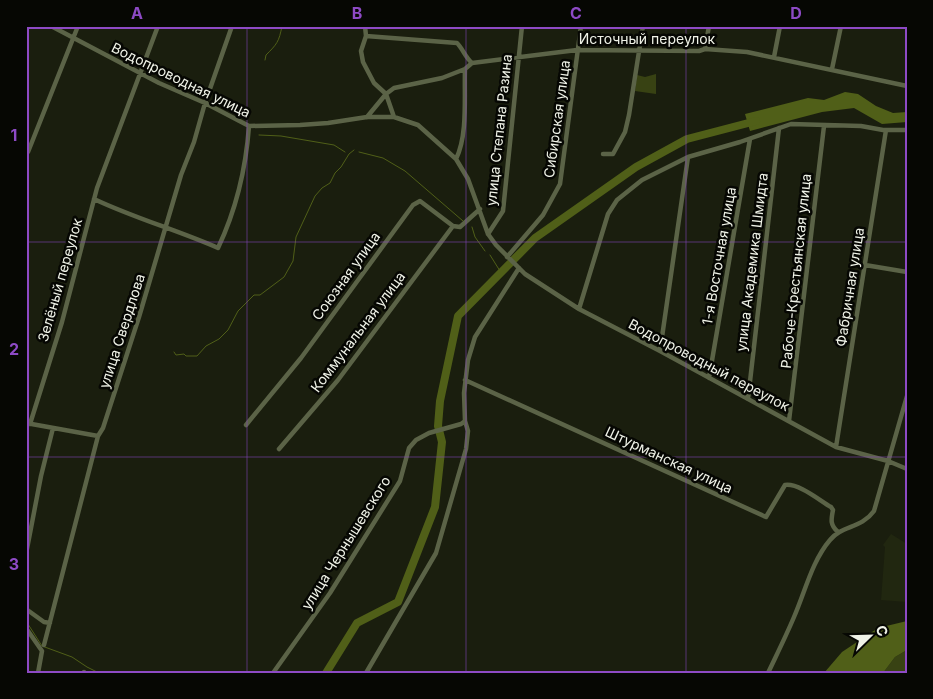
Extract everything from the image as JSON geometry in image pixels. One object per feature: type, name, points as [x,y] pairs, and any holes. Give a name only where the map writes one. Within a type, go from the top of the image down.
[{"type":"street","name":"Водопроводная улица","points":[[51,26],[140,74],[205,103],[249,126],[309,124],[367,117],[394,117],[418,125],[456,159],[468,178],[488,234],[507,257],[525,274]]},
{"type":"street","points":[[28,152],[78,26]]},
{"type":"street","name":"Зелёный переулок","points":[[28,424],[62,322],[94,199],[158,26]]},
{"type":"street","name":"улица Свердлова","points":[[44,645],[98,436],[103,428],[181,175],[194,142],[205,103],[232,26]]},
{"type":"street","points":[[366,26],[366,36],[361,51],[364,62],[374,83],[386,94],[394,117]]},
{"type":"street","name":"улица Степана Разина","points":[[488,234],[503,211],[522,26]]},
{"type":"street","name":"Сибирская улица","points":[[507,257],[543,215],[560,184],[581,26]]},
{"type":"street","points":[[604,154],[613,154],[625,132],[643,26]]},
{"type":"street","points":[[706,49],[709,26]]},
{"type":"street","points":[[774,57],[780,26]]},
{"type":"street","points":[[832,69],[841,26]]},
{"type":"street","points":[[366,36],[458,43],[472,63],[465,69],[442,78],[394,88],[386,94],[367,117]]},
{"type":"street","name":"Источный переулок","points":[[472,63],[577,50],[699,51],[706,49],[747,52],[907,86]]},
{"type":"street","points":[[456,159],[461,150],[465,69]]},
{"type":"street","points":[[579,309],[608,214],[617,200],[642,180],[688,157],[750,139],[791,124],[861,126],[886,130],[907,130]]},
{"type":"street","points":[[94,199],[218,248],[227,230],[234,206],[247,150],[249,126]]},
{"type":"street","name":"Рабоче-Крестьянская улица","points":[[790,420],[824,126]]},
{"type":"street","name":"улица Академика Шмидта","points":[[748,399],[779,128]]},
{"type":"street","name":"Фабричная улица","points":[[836,447],[886,130]]},
{"type":"street","name":"1-я Восточная улица","points":[[709,378],[750,139]]},
{"type":"street","points":[[660,351],[688,157]]},
{"type":"street","name":"Союзная улица","points":[[246,425],[301,358],[413,205],[420,201],[453,226]]},
{"type":"street","points":[[453,226],[460,227],[480,209]]},
{"type":"street","name":"Коммунальная улица","points":[[279,449],[338,380],[453,226]]},
{"type":"street","points":[[865,264],[907,272]]},
{"type":"street","points":[[366,673],[436,553],[466,449],[468,431],[465,420],[465,380],[468,360],[475,337],[519,268]]},
{"type":"street","name":"Водопроводный переулок","points":[[525,274],[579,309],[790,420],[836,447],[888,461],[907,469]]},
{"type":"street","name":"Штурманская улица","points":[[465,380],[766,517],[785,485],[790,484],[800,487],[831,507],[833,510],[830,518],[838,532]]},
{"type":"street","points":[[768,673],[794,618],[818,557],[838,532],[864,522],[874,511],[907,396]]},
{"type":"street","name":"улица Чернышевского","points":[[273,673],[330,593],[400,481],[409,448],[416,440],[461,424],[465,420]]},
{"type":"street","points":[[28,424],[98,436]]},
{"type":"street","points":[[26,554],[40,476],[53,428]]},
{"type":"street","points":[[26,608],[44,622],[50,623]]},
{"type":"street","points":[[26,628],[42,651],[38,673]]},
{"type":"shaded area","points":[[656,74],[656,94],[635,91],[637,75],[645,77]]},
{"type":"shaded area","points":[[845,92],[858,94],[876,106],[893,113],[907,112],[907,122],[882,124],[854,108],[822,112],[750,131],[745,114],[808,98],[824,100]]},
{"type":"shaded area","points":[[891,534],[907,544],[907,602],[881,600],[885,547],[883,545]]},
{"type":"shaded area","points":[[907,621],[907,650],[895,657],[883,673],[824,673],[842,652],[878,628]]},
{"type":"shaded area","points":[[907,650],[907,673],[883,673],[895,657]]},
{"type":"waterway","points":[[265,60],[266,55],[277,42],[282,26]]},
{"type":"waterway","points":[[326,673],[357,623],[398,602],[435,507],[442,442],[438,426],[440,401],[458,316],[535,238],[636,167],[687,139],[756,121]]},
{"type":"waterway","points":[[259,135],[281,136],[334,145],[345,152]]},
{"type":"waterway","points":[[174,352],[176,355],[197,356],[206,346],[219,339],[228,330],[238,311],[254,295],[260,295],[284,277],[293,261],[296,237],[315,196],[330,183],[335,173],[354,150]]},
{"type":"waterway","points":[[359,152],[383,158],[405,171],[463,221]]},
{"type":"waterway","points":[[472,227],[475,237],[485,251]]},
{"type":"waterway","points":[[490,255],[500,271]]},
{"type":"waterway","points":[[26,621],[42,646],[72,657],[99,673]]}]
